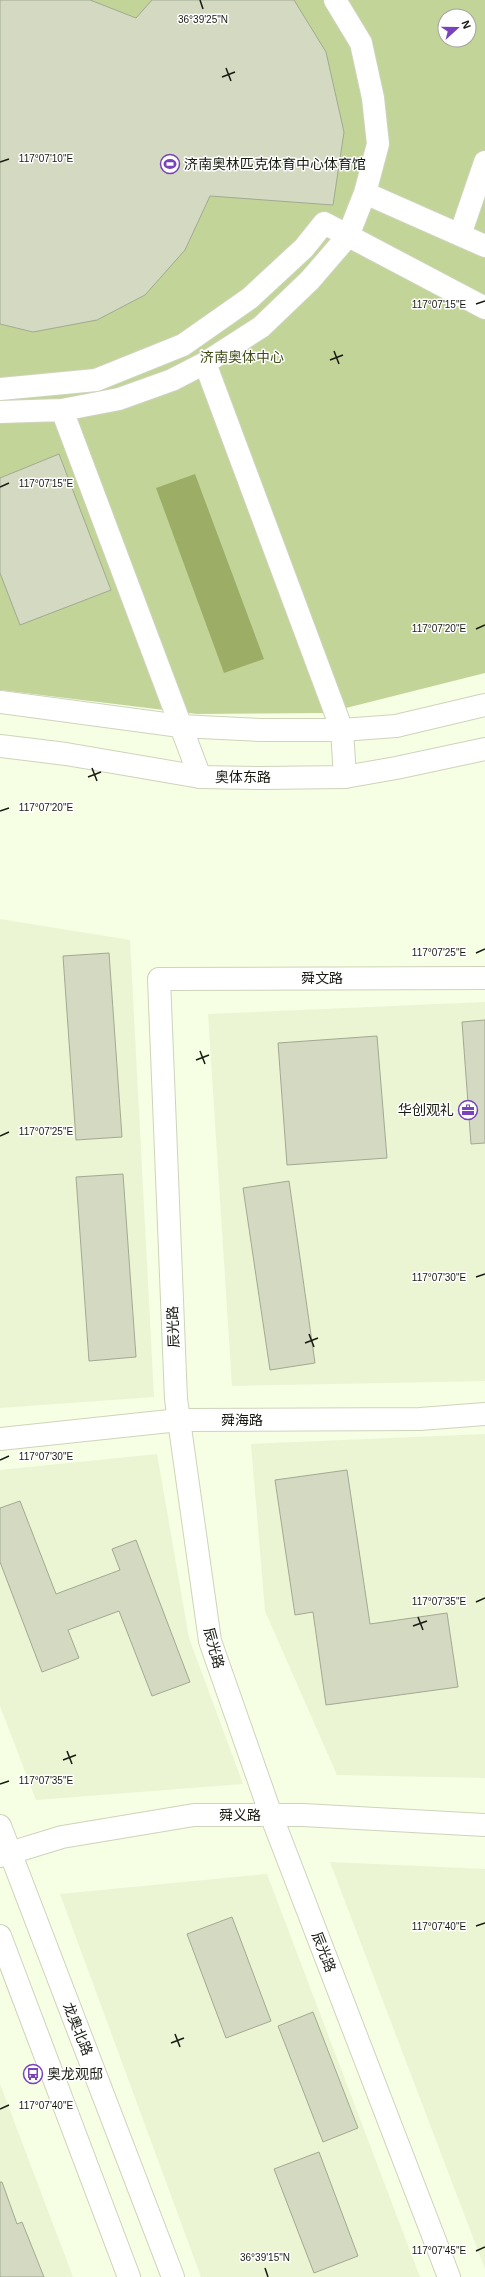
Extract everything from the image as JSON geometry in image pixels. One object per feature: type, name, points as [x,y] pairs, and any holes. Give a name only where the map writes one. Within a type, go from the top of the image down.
[{"type":"street","points":[[0,412],[62,410],[119,399],[172,380],[205,362],[261,327],[310,280],[348,236],[365,193],[378,144],[373,98],[360,44],[335,0]]},
{"type":"street","points":[[460,235],[485,162]]},
{"type":"street","points":[[365,193],[485,246]]},
{"type":"street","points":[[0,389],[96,380],[183,345],[250,298],[304,248],[324,224],[485,308]]},
{"type":"street","points":[[205,362],[342,730],[345,777]]},
{"type":"street","points":[[62,410],[200,777]]},
{"type":"street","points":[[0,702],[180,726],[261,730],[342,730],[396,726],[485,705]]},
{"type":"street","name":"奥体东路","points":[[0,746],[66,754],[200,777],[345,777],[485,749]]},
{"type":"street","name":"舜文路","points":[[159,979],[485,978]]},
{"type":"street","name":"辰光路","points":[[159,979],[176,1399],[210,1641],[270,1815],[449,2277]]},
{"type":"street","name":"舜海路","points":[[0,1439],[179,1420],[420,1419],[485,1414]]},
{"type":"street","name":"舜义路","points":[[5,1854],[62,1837],[194,1815],[270,1815],[485,1825]]},
{"type":"street","name":"龙奥北路","points":[[0,1826],[5,1854],[173,2277]]},
{"type":"street","points":[[0,1936],[129,2277]]},
{"type":"shaded area","points":[[195,474],[264,659],[224,673],[156,488]]},
{"type":"shaded area","points":[[0,919],[130,940],[154,1397],[0,1408]]},
{"type":"shaded area","points":[[485,1002],[485,1381],[232,1386],[208,1014]]},
{"type":"shaded area","points":[[485,1434],[485,1778],[337,1775],[265,1611],[251,1444]]},
{"type":"shaded area","points":[[157,1454],[189,1638],[243,1784],[36,1800],[0,1706],[0,1470]]},
{"type":"shaded area","points":[[330,1862],[485,1869],[485,2269]]},
{"type":"shaded area","points":[[267,1874],[420,2277],[201,2277],[60,1894]]},
{"type":"shaded area","points":[[0,2084],[73,2277],[0,2277]]},
{"type":"green space","name":"济南奥体中心","points":[[0,0],[485,0],[485,673],[326,713],[197,714],[0,690]]},
{"type":"building","name":"济南奥林匹克体育中心体育馆","points":[[0,0],[90,0],[136,18],[152,0],[294,0],[326,52],[344,132],[333,205],[210,196],[185,250],[145,295],[97,320],[33,332],[0,324]]},
{"type":"building","points":[[59,454],[111,590],[20,625],[0,573],[0,478]]},
{"type":"building","points":[[109,953],[122,1137],[76,1140],[63,956]]},
{"type":"building","points":[[485,1020],[485,1143],[471,1144],[462,1022]]},
{"type":"building","points":[[377,1036],[387,1158],[287,1165],[278,1043]]},
{"type":"building","points":[[123,1174],[136,1357],[89,1361],[76,1177]]},
{"type":"building","points":[[289,1181],[315,1363],[270,1370],[243,1188]]},
{"type":"building","points":[[347,1470],[370,1624],[447,1613],[458,1687],[326,1705],[313,1612],[295,1615],[275,1480]]},
{"type":"building","points":[[20,1501],[56,1594],[120,1570],[112,1549],[136,1540],[190,1682],[152,1696],[119,1611],[68,1630],[79,1658],[42,1672],[0,1562],[0,1508]]},
{"type":"building","points":[[232,1917],[271,2021],[226,2038],[187,1934]]},
{"type":"building","points":[[313,2012],[358,2128],[323,2142],[278,2026]]},
{"type":"building","points":[[319,2152],[358,2256],[314,2273],[274,2169]]},
{"type":"building","points":[[0,2182],[2,2182],[17,2224],[22,2222],[44,2277],[0,2277]]},
{"type":"place","name":"济南奥林匹克体育中心体育馆","points":[[170,164]]},
{"type":"place","name":"华创观礼","points":[[468,1110]]},
{"type":"place","name":"奥龙观邸","points":[[33,2074]]}]
